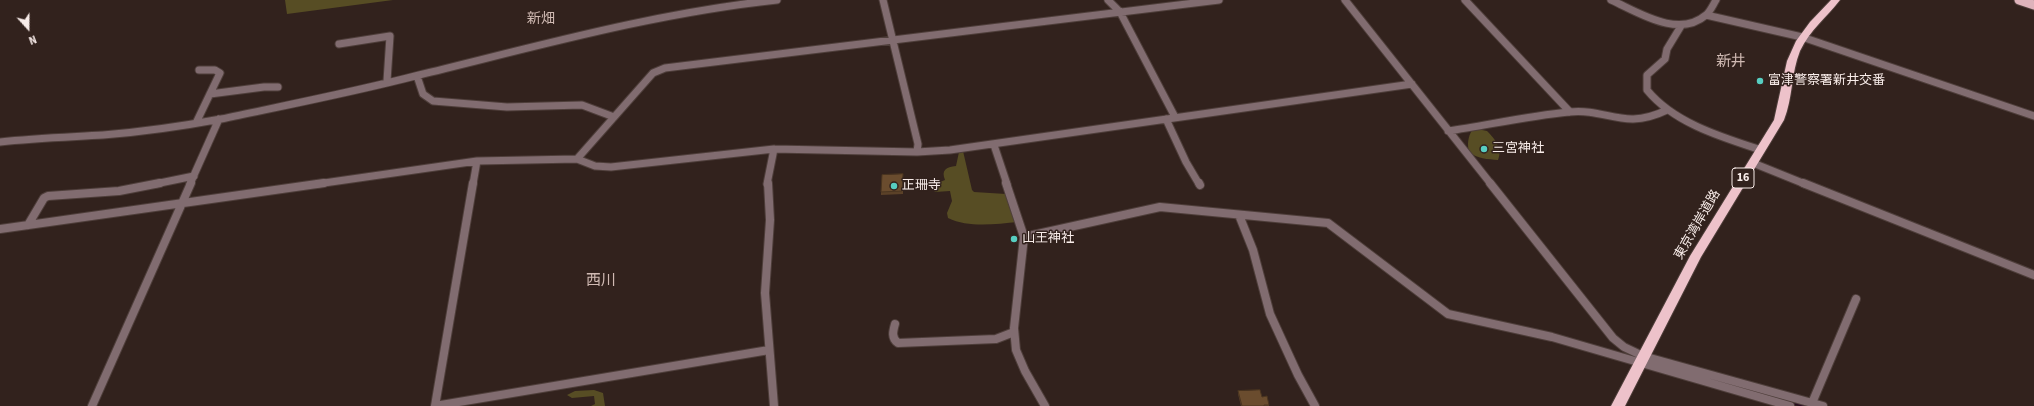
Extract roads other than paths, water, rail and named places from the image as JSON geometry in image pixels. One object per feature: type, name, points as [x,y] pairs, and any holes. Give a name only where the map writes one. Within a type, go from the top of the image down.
[{"type":"highway","name":"東京湾岸道路","points":[[1618,406],[1696,256],[1761,150],[1784,109],[1788,73],[1802,37],[1817,18],[1836,0]]},
{"type":"main road","points":[[2019,0],[2034,6]]},
{"type":"main road","points":[[2030,0],[2034,1]]},
{"type":"street","points":[[0,142],[42,137],[103,135],[219,119],[387,81],[417,76],[575,35],[730,5],[777,0]]},
{"type":"street","points":[[883,0],[918,144],[917,152]]},
{"type":"street","points":[[1108,0],[1120,12],[1175,117]]},
{"type":"street","points":[[577,159],[653,73],[665,68],[1219,0]]},
{"type":"street","points":[[1345,0],[1613,338],[1642,359],[1790,406]]},
{"type":"street","points":[[1465,0],[1570,112]]},
{"type":"street","points":[[1611,0],[1656,20],[1681,26],[1694,22],[1706,15],[1716,0]]},
{"type":"street","points":[[1706,15],[1802,37],[2034,116]]},
{"type":"street","points":[[1681,26],[1666,49],[1665,59],[1651,70],[1645,79],[1645,86],[1649,94],[1667,110],[1720,136],[1761,150]]},
{"type":"street","points":[[339,44],[390,36],[387,81]]},
{"type":"street","points":[[196,122],[220,73],[215,70],[199,70]]},
{"type":"street","points":[[417,76],[421,92],[426,99],[433,101],[507,107],[582,105],[614,117]]},
{"type":"street","points":[[0,229],[477,161],[577,159],[595,166],[611,167],[774,149],[917,152],[994,145],[1175,117],[1412,84]]},
{"type":"street","points":[[210,94],[245,89],[278,87]]},
{"type":"street","points":[[1448,131],[1570,112],[1588,112],[1625,121],[1654,118],[1667,110]]},
{"type":"street","points":[[92,406],[219,119]]},
{"type":"street","points":[[1166,119],[1200,185]]},
{"type":"street","points":[[994,145],[1024,237],[1014,332],[1016,350],[1025,371],[1045,406]]},
{"type":"street","points":[[774,149],[767,186],[770,220],[766,293],[774,406]]},
{"type":"street","points":[[477,161],[435,406],[769,350]]},
{"type":"street","points":[[1753,163],[2034,276]]},
{"type":"street","points":[[28,225],[44,198],[48,196],[119,191],[194,176]]},
{"type":"street","points":[[1024,237],[1160,207],[1311,220],[1328,223],[1448,314],[1642,359],[1823,406]]},
{"type":"street","points":[[1239,215],[1253,250],[1270,314],[1298,375],[1315,406]]},
{"type":"street","points":[[1812,403],[1856,299]]},
{"type":"street","points":[[895,324],[892,333],[895,341],[898,343],[996,339],[1014,332]]},
{"type":"waterway","points":[[1789,402],[1805,406]]},
{"type":"place","name":"富津警察署新井交番","points":[[1760,81]]},
{"type":"place","name":"三宮神社","points":[[1484,149]]},
{"type":"place","name":"正珊寺","points":[[894,186]]},
{"type":"place","name":"山王神社","points":[[1014,239]]},
{"type":"district","name":"新畑","points":[[541,20]]},
{"type":"district","name":"新井","points":[[1731,63]]},
{"type":"district","name":"西川","points":[[601,282]]}]
